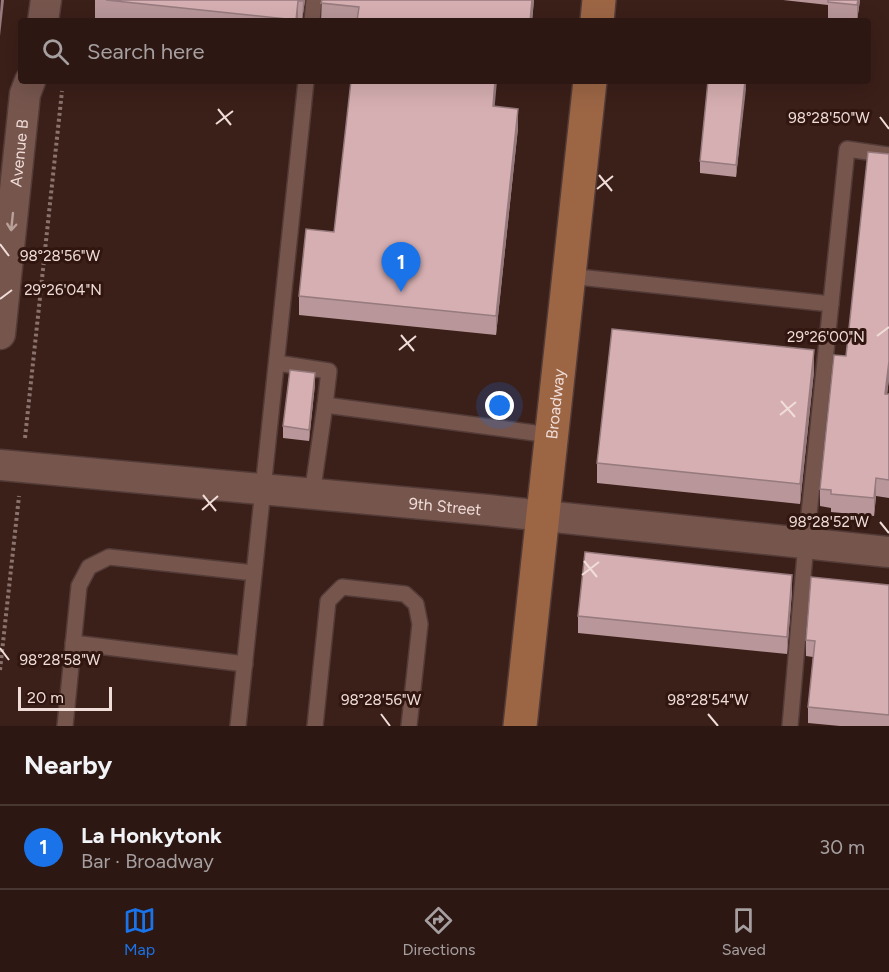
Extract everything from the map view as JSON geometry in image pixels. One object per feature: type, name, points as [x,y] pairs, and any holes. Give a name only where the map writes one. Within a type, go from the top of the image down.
[{"type":"main road","points":[[597,18],[599,0]]},
{"type":"main road","name":"Broadway","points":[[520,726],[590,84]]},
{"type":"street","points":[[43,18],[46,0]]},
{"type":"street","name":"Avenue B","points":[[0,334],[25,94],[29,84]]},
{"type":"street","name":"9th Street","points":[[11,466],[889,552]]},
{"type":"lane","points":[[312,18],[314,0]]},
{"type":"lane","points":[[238,726],[306,84]]},
{"type":"lane","points":[[790,726],[806,543],[847,149],[889,155]]},
{"type":"lane","points":[[569,276],[831,304]]},
{"type":"lane","points":[[277,363],[329,371],[312,495]]},
{"type":"lane","points":[[325,405],[550,435]]},
{"type":"lane","points":[[65,726],[79,586],[89,567],[110,557],[254,573]]},
{"type":"lane","points":[[315,726],[328,601],[342,587],[405,594],[416,604],[420,624],[409,726]]},
{"type":"lane","points":[[73,643],[245,664]]},
{"type":"path","points":[[0,670],[11,466],[63,84]]},
{"type":"building","points":[[106,0],[303,0],[298,1],[296,18],[277,18]]},
{"type":"building","points":[[322,0],[532,0],[530,18],[357,18],[359,7],[321,3]]},
{"type":"building","points":[[828,0],[858,0],[857,5],[828,2]]},
{"type":"building","points":[[351,84],[495,84],[493,106],[518,109],[496,316],[299,296],[306,229],[334,232]]},
{"type":"building","points":[[708,84],[745,84],[736,165],[700,161]]},
{"type":"building","points":[[868,152],[889,154],[889,361],[885,394],[889,394],[889,480],[876,478],[874,498],[831,494],[831,490],[820,489],[834,355],[846,356]]},
{"type":"building","points":[[612,329],[814,350],[800,484],[597,463]]},
{"type":"building","points":[[290,370],[315,373],[309,430],[283,426]]},
{"type":"building","points":[[585,552],[792,575],[787,637],[578,616]]},
{"type":"building","points":[[811,577],[889,585],[889,715],[808,707],[815,641],[806,640]]},
{"type":"place","name":"La Honkytonk","points":[[401,292]]}]
